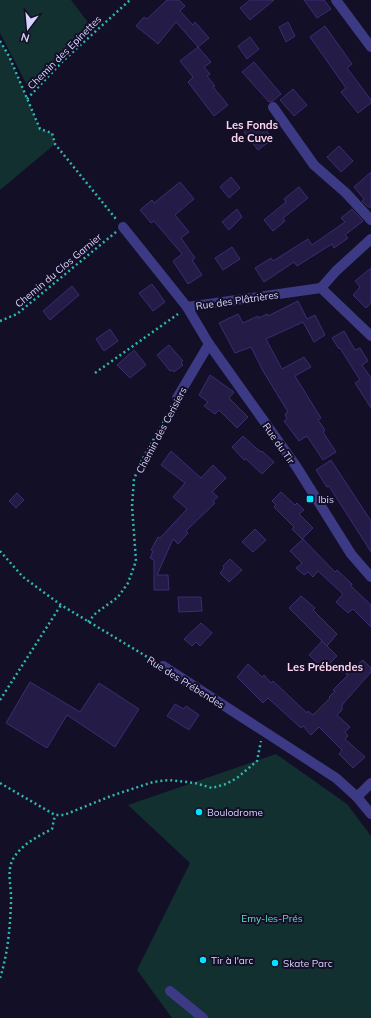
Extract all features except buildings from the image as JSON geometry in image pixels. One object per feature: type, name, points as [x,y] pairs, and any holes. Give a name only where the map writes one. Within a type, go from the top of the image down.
[{"type":"street","points":[[336,0],[371,47]]},
{"type":"street","points":[[273,107],[314,165],[346,193],[371,220]]},
{"type":"street","name":"Rue des Plâtrières","points":[[123,227],[186,308],[321,288]]},
{"type":"street","points":[[371,239],[336,271],[321,288],[371,336]]},
{"type":"street","name":"Rue du Tir","points":[[186,308],[209,344],[296,466],[351,554],[371,577]]},
{"type":"street","name":"Chemin des Cerisiers","points":[[177,398],[209,344]]},
{"type":"street","name":"Rue des Prébendes","points":[[163,666],[336,778],[357,797],[371,814]]},
{"type":"street","points":[[357,797],[371,783]]},
{"type":"street","points":[[170,991],[203,1018]]},
{"type":"path","name":"Chemin des Epinettes","points":[[27,99],[64,61],[130,0]]},
{"type":"path","points":[[0,41],[9,56],[40,129],[52,133],[55,144],[123,227]]},
{"type":"path","name":"Chemin du Clos Garnier","points":[[0,321],[17,314],[123,227]]},
{"type":"path","points":[[95,373],[186,308]]},
{"type":"path","name":"Chemin des Cerisiers","points":[[88,622],[96,613],[118,597],[128,583],[136,561],[132,506],[134,479],[142,460],[177,398]]},
{"type":"path","name":"Rue des Prébendes","points":[[0,551],[23,577],[61,605],[163,666]]},
{"type":"path","points":[[0,700],[61,605]]},
{"type":"path","points":[[0,783],[55,815],[64,815],[111,796],[153,782],[169,780],[195,783],[212,788],[226,784],[237,778],[257,761],[261,746],[262,730]]},
{"type":"path","points":[[0,978],[5,963],[9,937],[11,901],[9,871],[13,860],[24,846],[52,829],[55,815]]},
{"type":"green space","points":[[0,0],[71,0],[93,29],[29,89],[0,33]]},
{"type":"green space","points":[[0,41],[9,56],[40,129],[52,133],[55,144],[0,190]]},
{"type":"green space","name":"Emy-les-Prés","points":[[276,754],[347,804],[371,836],[371,1018],[172,1018],[137,970],[190,863],[128,805]]},
{"type":"place","name":"Ibis","points":[[310,499]]},
{"type":"place","name":"Boulodrome","points":[[199,812]]},
{"type":"place","name":"Tir à l'arc","points":[[203,960]]},
{"type":"place","name":"Skate Parc","points":[[275,963]]},
{"type":"district","name":"Les Fonds de Cuve","points":[[252,131]]},
{"type":"district","name":"Les Prébendes","points":[[325,667]]}]
